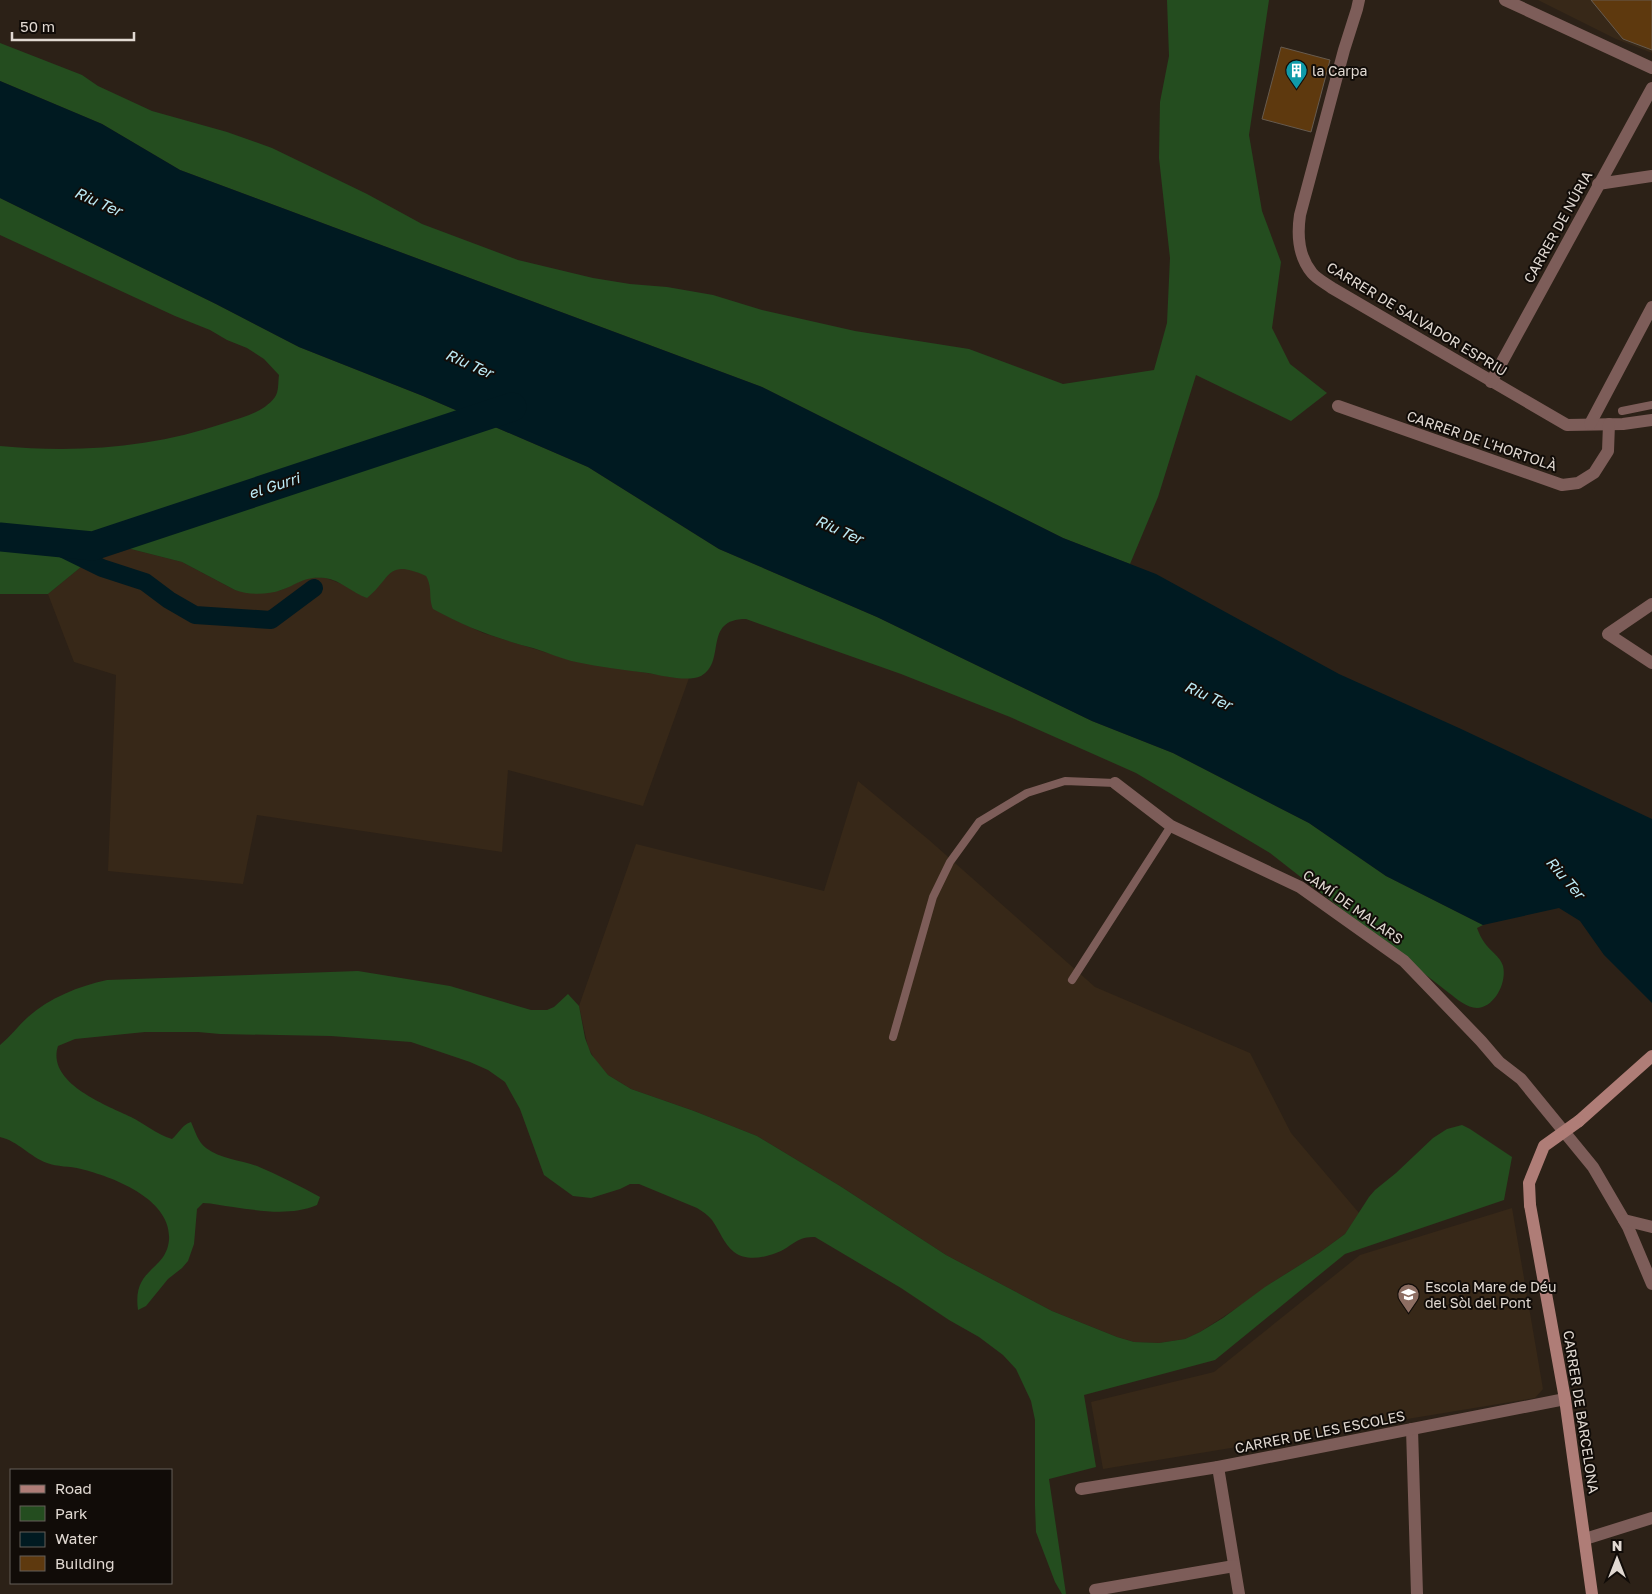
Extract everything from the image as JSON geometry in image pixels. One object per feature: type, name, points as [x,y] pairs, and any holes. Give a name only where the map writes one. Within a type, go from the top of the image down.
[{"type":"street","name":"CARRER DE SALVADOR ESPRIU","points":[[1368,0],[1358,4],[1300,214],[1299,243],[1304,260],[1313,274],[1332,288],[1567,425],[1623,424],[1652,420]]},
{"type":"street","points":[[1505,0],[1652,68]]},
{"type":"street","name":"CARRER DE NÚRIA","points":[[1491,382],[1652,88]]},
{"type":"street","points":[[1598,184],[1652,176]]},
{"type":"street","points":[[1590,424],[1652,307]]},
{"type":"street","name":"CARRER DE L'HORTOLÀ","points":[[1338,406],[1562,485],[1578,483],[1594,473],[1608,452],[1609,424]]},
{"type":"street","points":[[1652,604],[1608,634],[1652,663]]},
{"type":"street","name":"CAMÍ DE MALARS","points":[[1115,783],[1171,826],[1300,887],[1404,961],[1499,1062],[1521,1079],[1593,1168],[1624,1220],[1652,1284]]},
{"type":"street","name":"CARRER DE BARCELONA","points":[[1592,1594],[1565,1399],[1530,1205],[1529,1183],[1544,1146],[1578,1121],[1652,1056]]},
{"type":"street","points":[[1624,1220],[1652,1227]]},
{"type":"street","name":"CARRER DE LES ESCOLES","points":[[1081,1489],[1218,1467],[1565,1399]]},
{"type":"street","points":[[1412,1429],[1417,1594]]},
{"type":"street","points":[[1218,1467],[1239,1594]]},
{"type":"street","points":[[1585,1539],[1652,1518]]},
{"type":"street","points":[[1095,1590],[1234,1566]]},
{"type":"lane","points":[[1622,411],[1652,406]]},
{"type":"lane","points":[[893,1038],[933,898],[950,862],[979,822],[1026,793],[1065,781],[1115,783]]},
{"type":"lane","points":[[1072,980],[1171,826]]},
{"type":"shaded area","points":[[1538,0],[1652,0],[1652,53],[1616,39]]},
{"type":"shaded area","points":[[119,546],[182,562],[235,590],[262,593],[281,590],[306,578],[326,578],[342,584],[379,585],[390,572],[399,568],[408,569],[426,575],[431,584],[431,592],[441,613],[483,633],[574,661],[678,678],[689,678],[643,806],[508,770],[502,852],[257,815],[243,884],[108,871],[116,675],[74,662],[48,594],[81,567]]},
{"type":"shaded area","points":[[858,781],[929,840],[1095,987],[1250,1053],[1291,1133],[1359,1213],[1345,1234],[1200,1332],[1185,1339],[1159,1343],[1134,1342],[1052,1311],[946,1255],[840,1186],[757,1136],[631,1089],[608,1075],[596,1062],[588,1047],[579,1006],[636,844],[824,891]]},
{"type":"shaded area","name":"Escola Mare de Déu del Sòl del Pont","points":[[1512,1208],[1543,1389],[1535,1398],[1103,1469],[1091,1402],[1214,1372],[1360,1255]]},
{"type":"green space","points":[[1167,0],[1269,0],[1249,135],[1262,211],[1281,262],[1272,328],[1290,364],[1327,393],[1291,421],[1196,375],[1158,497],[1130,564],[1063,538],[762,387],[180,170],[102,124],[0,81],[0,43],[82,75],[98,86],[152,111],[227,132],[272,148],[367,194],[422,224],[518,260],[593,278],[713,295],[762,310],[855,331],[969,349],[1063,384],[1154,370],[1167,323],[1170,258],[1159,158],[1160,102],[1169,56]]},
{"type":"green space","points":[[0,198],[299,347],[423,396],[588,467],[719,549],[877,617],[1092,721],[1173,753],[1309,823],[1386,876],[1483,925],[1477,928],[1480,935],[1486,945],[1500,959],[1503,966],[1503,979],[1498,993],[1483,1007],[1473,1008],[1462,1003],[1270,853],[1136,773],[1010,717],[901,674],[746,619],[732,621],[724,626],[719,633],[713,661],[709,670],[696,678],[682,678],[576,662],[482,632],[433,609],[426,576],[403,569],[391,573],[367,598],[336,581],[325,578],[306,579],[276,592],[252,594],[235,590],[182,562],[119,546],[81,567],[48,594],[0,594],[0,446],[57,449],[114,446],[170,438],[198,431],[246,416],[265,407],[276,395],[279,375],[264,359],[247,348],[0,235]]},
{"type":"green space","points":[[358,971],[450,986],[531,1010],[547,1010],[554,1007],[568,994],[579,1006],[585,1038],[591,1054],[608,1075],[631,1089],[757,1136],[840,1186],[946,1255],[1052,1311],[1134,1342],[1159,1343],[1185,1339],[1200,1332],[1223,1318],[1265,1287],[1319,1253],[1345,1234],[1375,1190],[1433,1138],[1447,1129],[1462,1125],[1512,1157],[1504,1200],[1345,1254],[1215,1360],[1084,1395],[1096,1467],[1049,1479],[1066,1594],[1062,1594],[1055,1582],[1036,1532],[1035,1420],[1031,1401],[1016,1369],[1003,1355],[979,1337],[949,1320],[901,1288],[815,1237],[798,1240],[771,1255],[749,1258],[739,1255],[730,1248],[712,1220],[701,1210],[639,1184],[630,1184],[591,1198],[573,1196],[544,1175],[520,1109],[505,1082],[488,1070],[470,1062],[411,1042],[331,1036],[145,1032],[75,1039],[58,1046],[57,1059],[61,1071],[69,1082],[94,1099],[172,1139],[183,1127],[191,1122],[201,1143],[212,1152],[257,1166],[320,1197],[317,1205],[286,1212],[203,1203],[197,1209],[194,1244],[188,1261],[168,1279],[146,1306],[138,1310],[137,1296],[140,1285],[144,1277],[167,1250],[169,1240],[167,1226],[161,1213],[151,1202],[124,1184],[81,1169],[47,1163],[13,1142],[0,1137],[0,1045],[28,1017],[45,1004],[75,989],[107,980]]},
{"type":"water","name":"Riu Ter","points":[[0,81],[102,124],[180,170],[762,387],[1063,538],[1156,574],[1339,674],[1652,819],[1652,1003],[1604,955],[1580,921],[1559,908],[1483,925],[1386,876],[1309,823],[1173,753],[1092,721],[877,617],[719,549],[588,467],[423,396],[299,347],[0,198]]},
{"type":"building","points":[[1591,0],[1652,0],[1652,50],[1623,39]]},
{"type":"building","name":"la Carpa","points":[[1281,47],[1330,60],[1311,132],[1262,119]]},
{"type":"waterway","name":"el Gurri","points":[[0,537],[93,546],[512,407]]},
{"type":"waterway","points":[[49,542],[102,568],[145,582],[169,600],[195,615],[271,620],[314,588]]},
{"type":"place","name":"la Carpa","points":[[1296,90]]},
{"type":"place","name":"Escola Mare de Déu del Sòl del Pont","points":[[1409,1314]]}]
